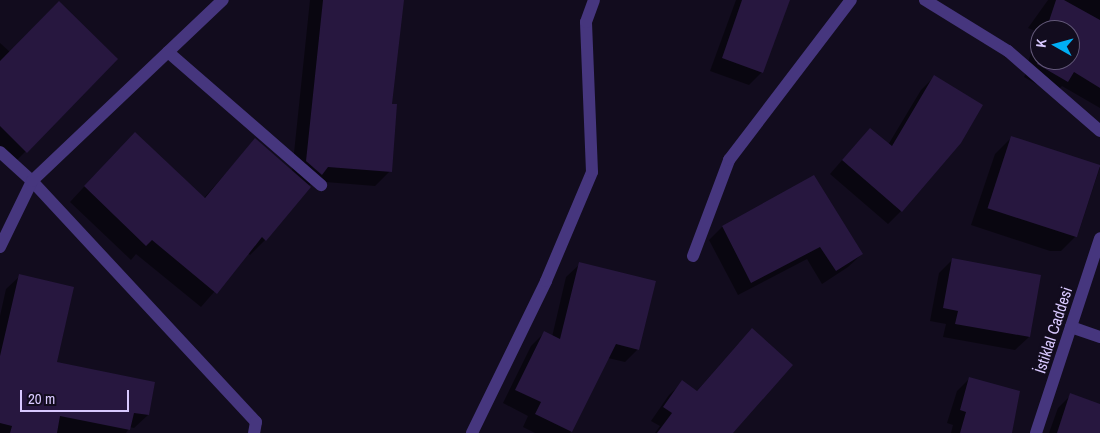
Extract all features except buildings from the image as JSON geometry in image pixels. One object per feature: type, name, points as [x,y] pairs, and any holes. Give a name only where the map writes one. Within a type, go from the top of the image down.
[{"type":"street","points":[[0,247],[32,181],[223,0]]},
{"type":"street","points":[[472,433],[546,282],[592,172],[586,22],[594,0]]},
{"type":"street","points":[[693,256],[729,160],[851,0]]},
{"type":"street","points":[[925,0],[1008,51],[1100,131]]},
{"type":"street","points":[[168,52],[321,186]]},
{"type":"street","points":[[0,152],[32,181],[256,422],[254,433]]},
{"type":"street","name":"İstiklal Caddesi","points":[[1036,433],[1100,238]]},
{"type":"street","points":[[1071,327],[1100,337]]}]
